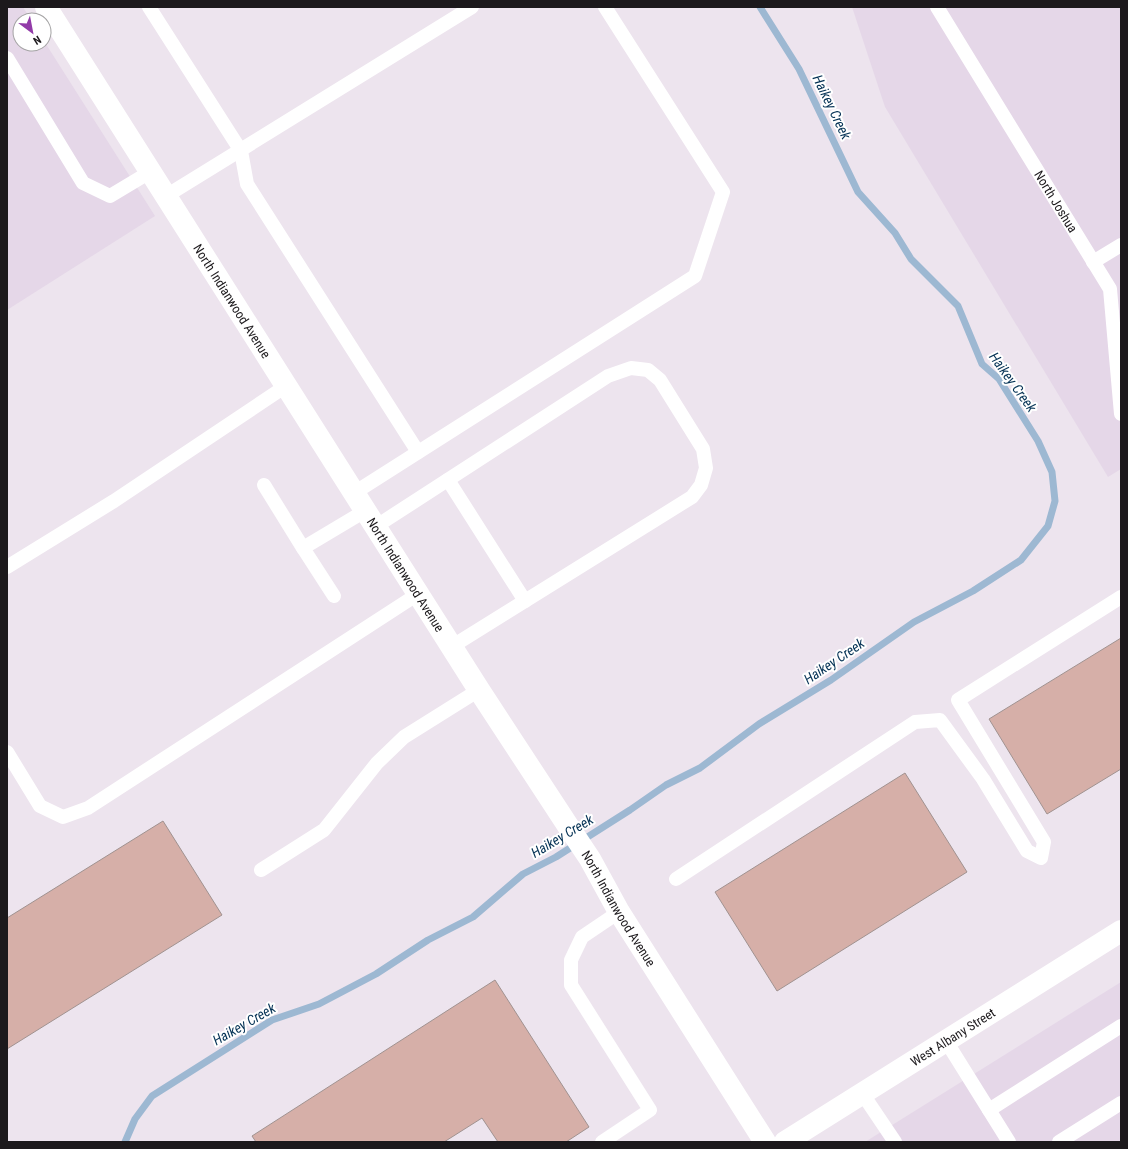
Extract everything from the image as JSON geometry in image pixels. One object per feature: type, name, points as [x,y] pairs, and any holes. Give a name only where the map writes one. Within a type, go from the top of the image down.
[{"type":"street","name":"North Indianwood Avenue","points":[[46,7],[451,647],[590,859],[619,912],[765,1142]]},
{"type":"street","name":"West Albany Street","points":[[785,1142],[1121,931]]},
{"type":"lane","points":[[150,7],[241,150],[247,184],[418,452]]},
{"type":"lane","points":[[166,196],[472,7]]},
{"type":"lane","points":[[365,510],[418,452],[695,276],[723,192],[605,7]]},
{"type":"lane","name":"North Joshua","points":[[937,7],[1110,289],[1121,414]]},
{"type":"lane","points":[[7,58],[83,183],[110,196],[150,172]]},
{"type":"lane","points":[[1093,262],[1121,245]]},
{"type":"lane","points":[[303,548],[365,510],[448,480],[608,376],[631,368],[648,370],[660,380],[703,449],[706,468],[701,485],[692,497],[451,647]]},
{"type":"lane","points":[[7,567],[114,502],[286,386]]},
{"type":"lane","points":[[448,480],[525,601]]},
{"type":"lane","points":[[264,485],[334,596]]},
{"type":"lane","points":[[7,752],[40,806],[63,817],[88,808],[418,594]]},
{"type":"lane","points":[[676,879],[915,722],[940,720],[983,779],[1027,851],[1041,858],[1044,842],[958,700],[1121,597]]},
{"type":"lane","points":[[260,870],[324,830],[376,763],[404,737],[479,690]]},
{"type":"lane","points":[[602,1142],[650,1110],[571,985],[571,960],[582,937],[619,912]]},
{"type":"lane","points":[[989,1110],[1121,1026]]},
{"type":"lane","points":[[946,1041],[1009,1142]]},
{"type":"lane","points":[[862,1093],[896,1142]]},
{"type":"lane","points":[[1059,1142],[1121,1103]]},
{"type":"shaded area","points":[[7,7],[23,7],[26,12],[12,12],[12,52],[51,52],[155,216],[7,310]]},
{"type":"shaded area","points":[[852,7],[1121,7],[1121,469],[1108,477],[885,107]]},
{"type":"shaded area","points":[[1121,982],[1121,1142],[865,1142]]},
{"type":"building","points":[[1121,638],[1121,769],[1047,814],[989,719]]},
{"type":"building","points":[[905,773],[967,872],[777,991],[715,892]]},
{"type":"building","points":[[163,821],[222,915],[7,1049],[7,918]]},
{"type":"building","points":[[495,980],[589,1127],[566,1142],[498,1142],[482,1118],[444,1142],[256,1142],[252,1136]]},
{"type":"waterway","name":"Haikey Creek","points":[[125,1142],[135,1119],[152,1096],[272,1020],[319,1004],[376,974],[428,940],[473,917],[523,874],[556,857],[630,810],[666,785],[700,768],[759,724],[831,680],[914,622],[973,591],[1021,560],[1048,526],[1055,501],[1052,472],[1038,441],[999,379],[982,364],[958,306],[911,259],[895,233],[858,192],[799,69],[760,7]]}]
